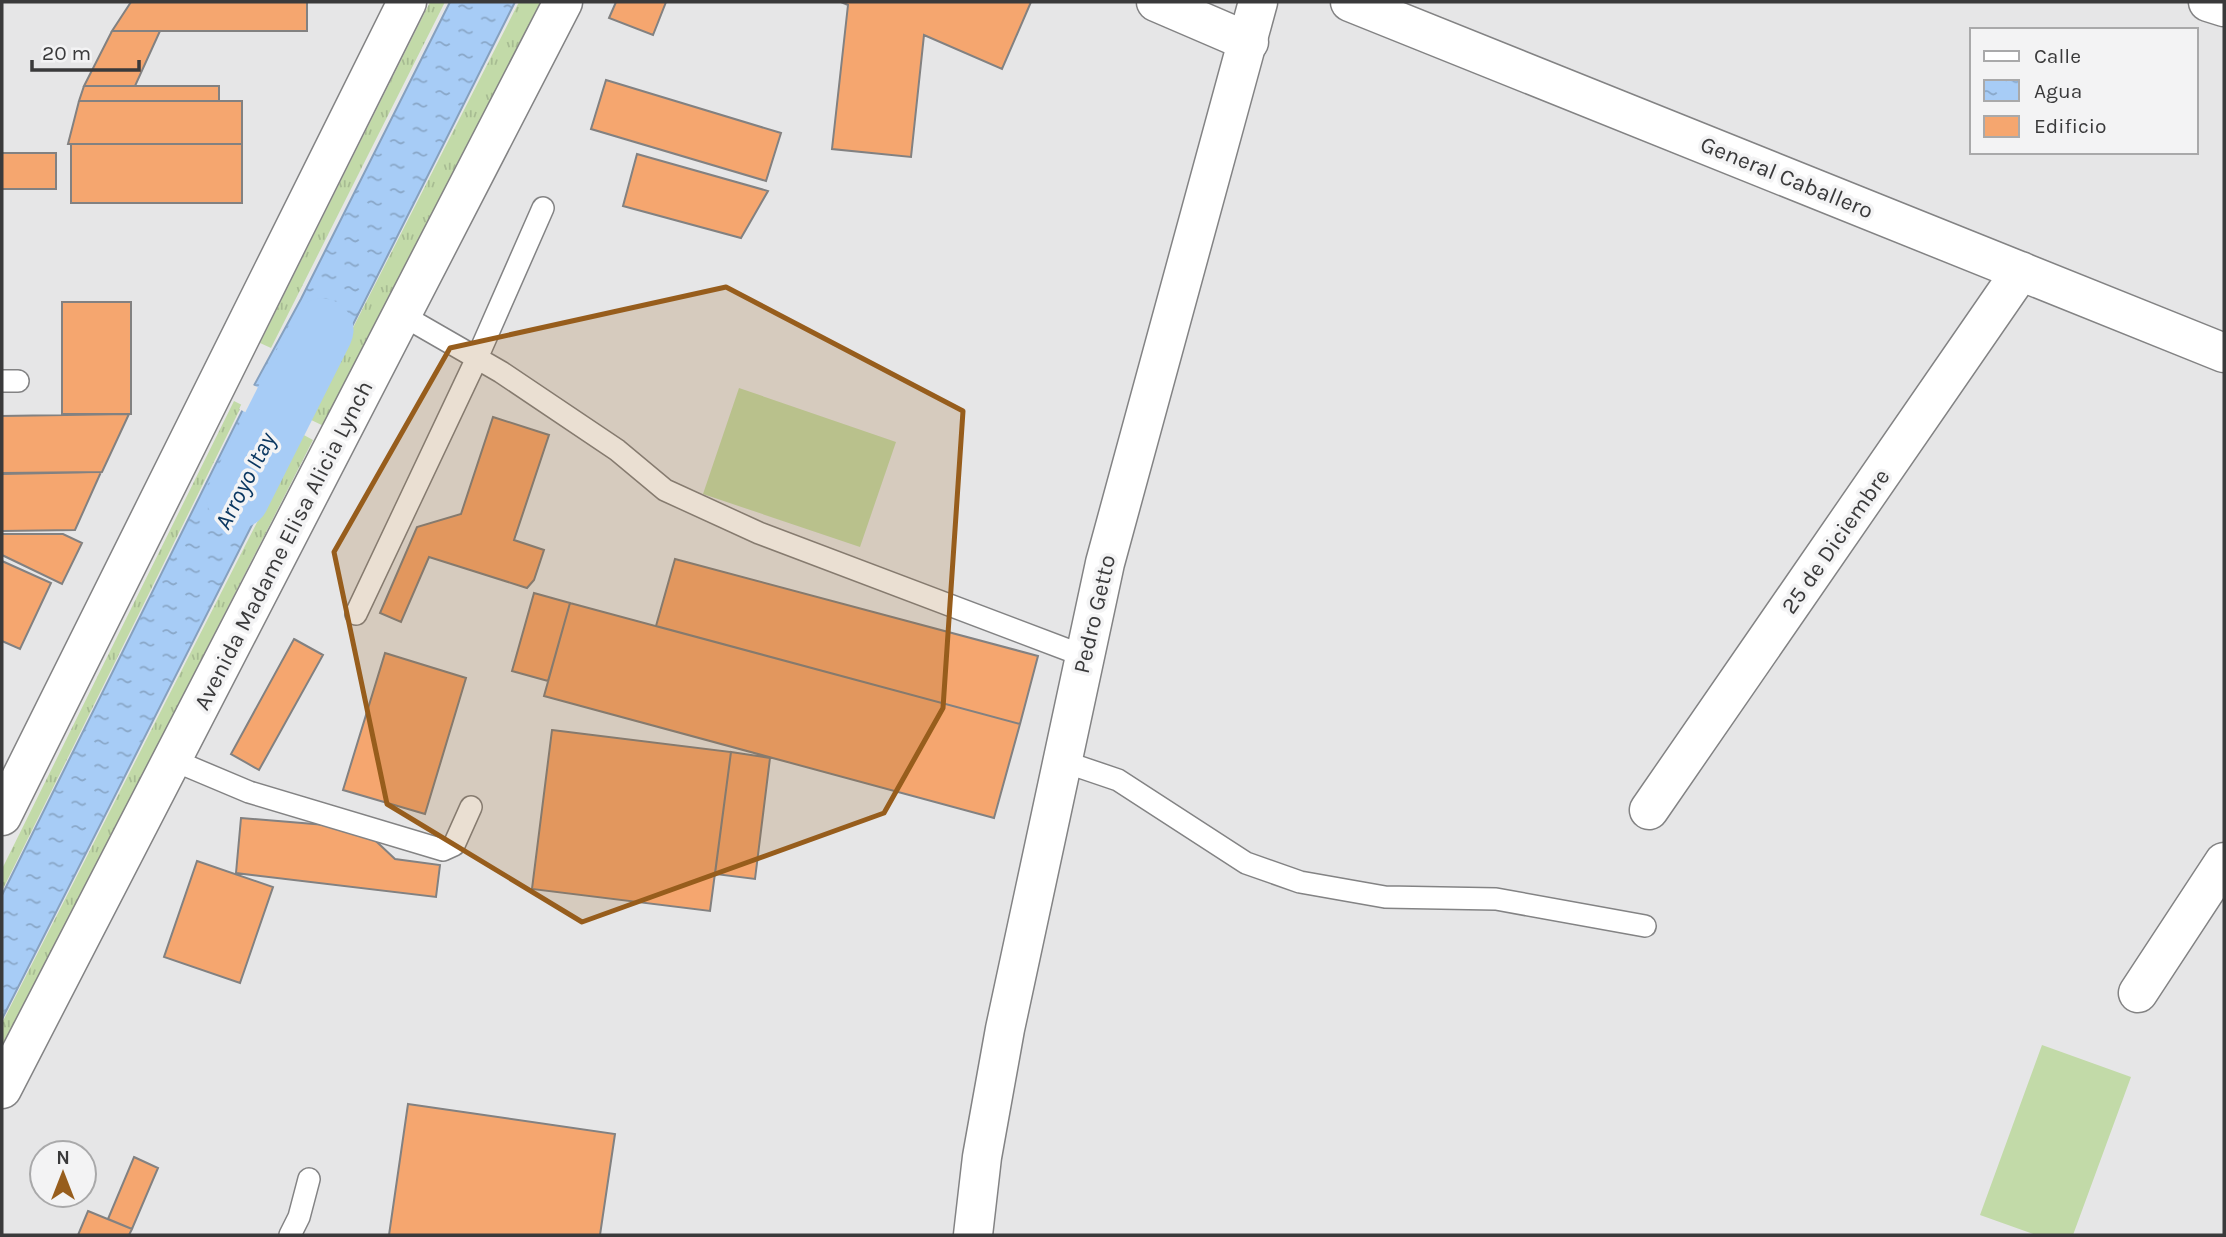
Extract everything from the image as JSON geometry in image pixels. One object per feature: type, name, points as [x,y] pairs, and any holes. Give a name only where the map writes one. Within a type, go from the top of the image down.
[{"type":"main road","points":[[2,816],[407,2]]},
{"type":"main road","name":"Avenida Madame Elisa Alicia Lynch","points":[[2,1089],[563,2]]},
{"type":"main road","points":[[1156,2],[1249,42]]},
{"type":"main road","name":"Pedro Getto","points":[[973,1235],[982,1157],[1005,1029],[1105,563],[1258,2]]},
{"type":"main road","name":"General Caballero","points":[[1350,2],[2224,353]]},
{"type":"main road","points":[[2208,2],[2224,7]]},
{"type":"main road","name":"25 de Diciembre","points":[[1649,810],[2021,271]]},
{"type":"main road","points":[[2138,993],[2224,862]]},
{"type":"lane","points":[[356,614],[477,358],[543,208]]},
{"type":"lane","points":[[402,315],[502,372],[617,450],[665,490],[759,533],[1084,656]]},
{"type":"lane","points":[[173,760],[249,792],[443,850],[454,845],[471,807]]},
{"type":"lane","points":[[1062,761],[1118,780],[1246,863],[1300,882],[1385,897],[1496,899],[1644,926]]},
{"type":"lane","points":[[290,1235],[299,1217],[309,1178]]},
{"type":"highlighted area","points":[[726,287],[963,411],[943,708],[884,813],[582,922],[387,804],[334,552],[450,348]]},
{"type":"green space","points":[[430,2],[445,2],[271,348],[260,343]]},
{"type":"green space","points":[[519,2],[541,2],[330,429],[307,418]]},
{"type":"green space","points":[[739,388],[896,442],[860,547],[703,494]]},
{"type":"green space","points":[[234,401],[242,405],[2,891],[2,869]]},
{"type":"green space","points":[[302,434],[313,440],[2,1051],[2,1023]]},
{"type":"green space","points":[[2042,1045],[2131,1077],[2073,1235],[2036,1235],[1980,1215]]},
{"type":"water","points":[[450,2],[515,2],[306,418],[295,412],[288,424],[300,430],[2,1019],[2,895],[246,403],[287,424],[293,412],[251,391],[301,299]]},
{"type":"pier","points":[[251,384],[312,414],[306,421],[296,417],[293,423],[303,430],[299,439],[239,409],[243,401],[247,400],[286,419],[289,413],[249,394]]},
{"type":"building","points":[[131,2],[307,2],[307,31],[112,31]]},
{"type":"building","points":[[616,2],[666,2],[653,35],[609,18]]},
{"type":"building","points":[[841,2],[1031,2],[1002,69],[924,35],[911,157],[832,149],[848,5]]},
{"type":"building","points":[[112,31],[160,31],[135,86],[84,86]]},
{"type":"building","points":[[606,80],[781,133],[766,181],[591,129]]},
{"type":"building","points":[[84,86],[219,86],[219,101],[79,101]]},
{"type":"building","points":[[79,101],[242,101],[242,144],[68,144]]},
{"type":"building","points":[[71,144],[242,144],[242,203],[71,203]]},
{"type":"building","points":[[2,153],[56,153],[56,189],[2,189]]},
{"type":"building","points":[[637,154],[768,191],[741,238],[623,206]]},
{"type":"building","points":[[62,302],[131,302],[131,414],[62,414]]},
{"type":"building","points":[[129,414],[102,472],[2,473],[2,416]]},
{"type":"building","points":[[493,417],[549,435],[514,540],[544,550],[534,580],[527,588],[429,557],[401,622],[380,613],[417,527],[461,514]]},
{"type":"building","points":[[101,472],[75,530],[2,531],[2,474]]},
{"type":"building","points":[[2,534],[63,534],[82,543],[62,584],[2,555]]},
{"type":"building","points":[[675,559],[1038,656],[1020,724],[656,626]]},
{"type":"building","points":[[2,561],[51,583],[20,649],[2,641]]},
{"type":"building","points":[[534,593],[570,603],[548,681],[512,671]]},
{"type":"building","points":[[570,603],[1020,724],[994,818],[544,696]]},
{"type":"building","points":[[294,639],[323,655],[259,770],[231,754]]},
{"type":"building","points":[[385,653],[466,678],[425,814],[343,790]]},
{"type":"building","points":[[552,730],[731,752],[710,911],[532,889]]},
{"type":"building","points":[[731,752],[770,758],[755,879],[715,874]]},
{"type":"building","points":[[241,818],[362,828],[395,859],[440,865],[436,897],[236,873]]},
{"type":"building","points":[[197,861],[273,887],[240,983],[164,957]]},
{"type":"building","points":[[408,1104],[615,1134],[600,1235],[389,1235]]},
{"type":"building","points":[[134,1157],[158,1168],[132,1229],[108,1219]]},
{"type":"building","points":[[88,1211],[132,1229],[129,1235],[78,1235]]},
{"type":"waterway","name":"Arroyo Itay","points":[[238,497],[322,330]]}]
